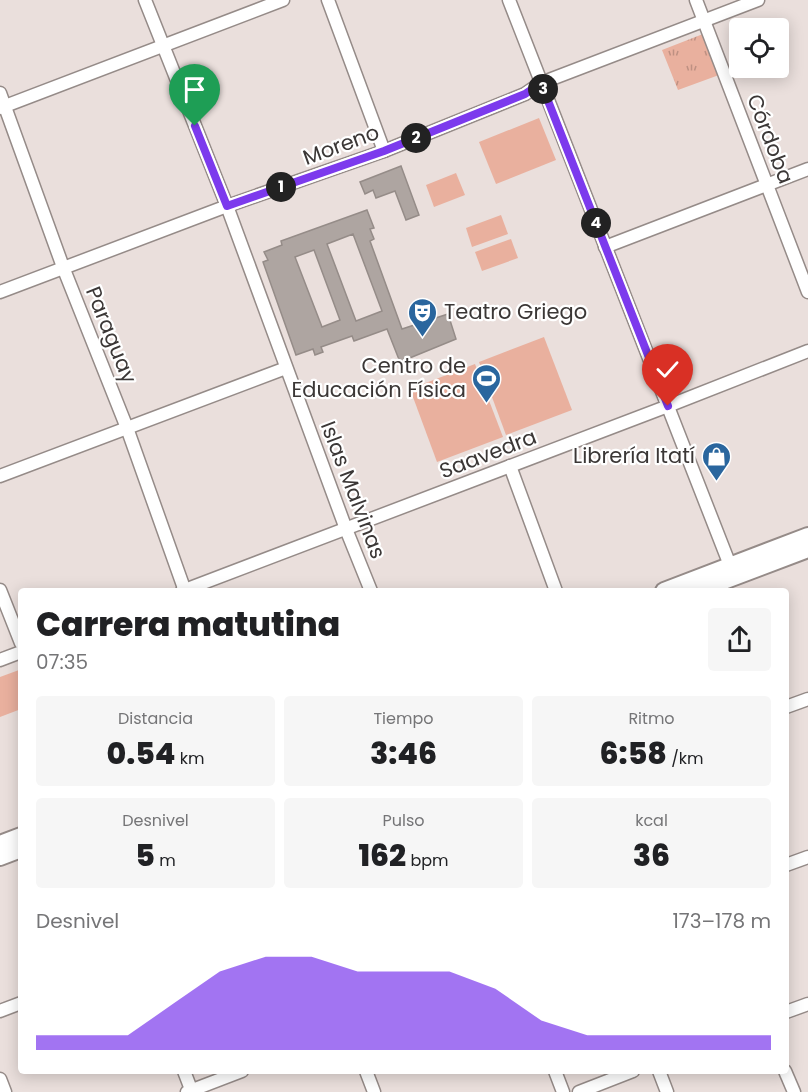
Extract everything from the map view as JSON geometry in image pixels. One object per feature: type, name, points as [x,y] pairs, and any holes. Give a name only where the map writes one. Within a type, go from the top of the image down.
[{"type":"main road","points":[[702,588],[732,571],[808,536]]},
{"type":"main road","points":[[674,588],[808,549]]},
{"type":"main road","points":[[0,844],[18,837]]},
{"type":"main road","points":[[0,857],[18,850]]},
{"type":"street","name":"Islas Malvinas","points":[[145,0],[227,206],[370,588]]},
{"type":"street","points":[[2,107],[283,0]]},
{"type":"street","points":[[328,0],[384,151]]},
{"type":"street","points":[[509,0],[732,571]]},
{"type":"street","name":"Córdoba","points":[[696,0],[808,292]]},
{"type":"street","name":"Moreno","points":[[0,291],[227,206],[384,151],[525,94],[541,83],[758,0]]},
{"type":"street","name":"Paraguay","points":[[0,93],[2,107],[127,428],[183,588]]},
{"type":"street","points":[[605,247],[808,169]]},
{"type":"street","name":"Saavedra","points":[[192,588],[808,351]]},
{"type":"street","points":[[0,476],[286,368]]},
{"type":"street","points":[[510,466],[555,588]]},
{"type":"street","points":[[0,590],[18,635]]},
{"type":"street","points":[[0,660],[18,653]]},
{"type":"street","points":[[789,706],[808,699]]},
{"type":"street","points":[[789,864],[808,857]]},
{"type":"street","points":[[0,1011],[18,1004]]},
{"type":"street","points":[[789,1011],[808,1004]]},
{"type":"street","points":[[185,1074],[190,1091],[234,1074]]},
{"type":"street","points":[[367,1074],[374,1092]]},
{"type":"street","points":[[556,1074],[563,1092]]},
{"type":"street","points":[[579,1092],[625,1074]]},
{"type":"street","points":[[660,1074],[667,1092]]},
{"type":"street","points":[[786,1074],[794,1092]]},
{"type":"street","points":[[0,1079],[5,1092]]},
{"type":"green space","points":[[703,34],[719,75],[678,90],[662,50]]},
{"type":"green space","points":[[539,118],[556,160],[496,184],[479,142]]},
{"type":"green space","points":[[456,173],[465,195],[434,207],[426,185]]},
{"type":"green space","points":[[501,215],[508,234],[472,247],[466,228]]},
{"type":"green space","points":[[511,239],[518,258],[482,271],[475,252]]},
{"type":"green space","points":[[544,337],[572,410],[506,435],[479,362]]},
{"type":"green space","points":[[475,364],[503,437],[437,462],[410,389]]},
{"type":"green space","points":[[18,670],[18,710],[0,717],[0,677]]},
{"type":"building","points":[[401,166],[419,215],[406,220],[395,191],[376,198],[373,190],[365,194],[360,182]]},
{"type":"building","points":[[367,210],[374,228],[370,229],[374,239],[370,241],[402,329],[448,314],[456,339],[400,362],[387,329],[354,341],[352,336],[321,347],[323,352],[315,355],[313,349],[296,355],[263,262],[268,260],[264,252],[282,245],[281,241]],"holes":[[[353,234],[382,311],[356,321],[327,244]],[[314,250],[340,320],[322,327],[295,257]]]},
{"type":"place","name":"Teatro Griego","points":[[423,338]]},
{"type":"place","name":"Centro de Educación Física","points":[[487,404]]},
{"type":"place","name":"Librería Itatí","points":[[716,482]]},
{"type":"route","points":[[195,126],[227,206],[384,151],[525,94],[541,83],[668,406]]}]
